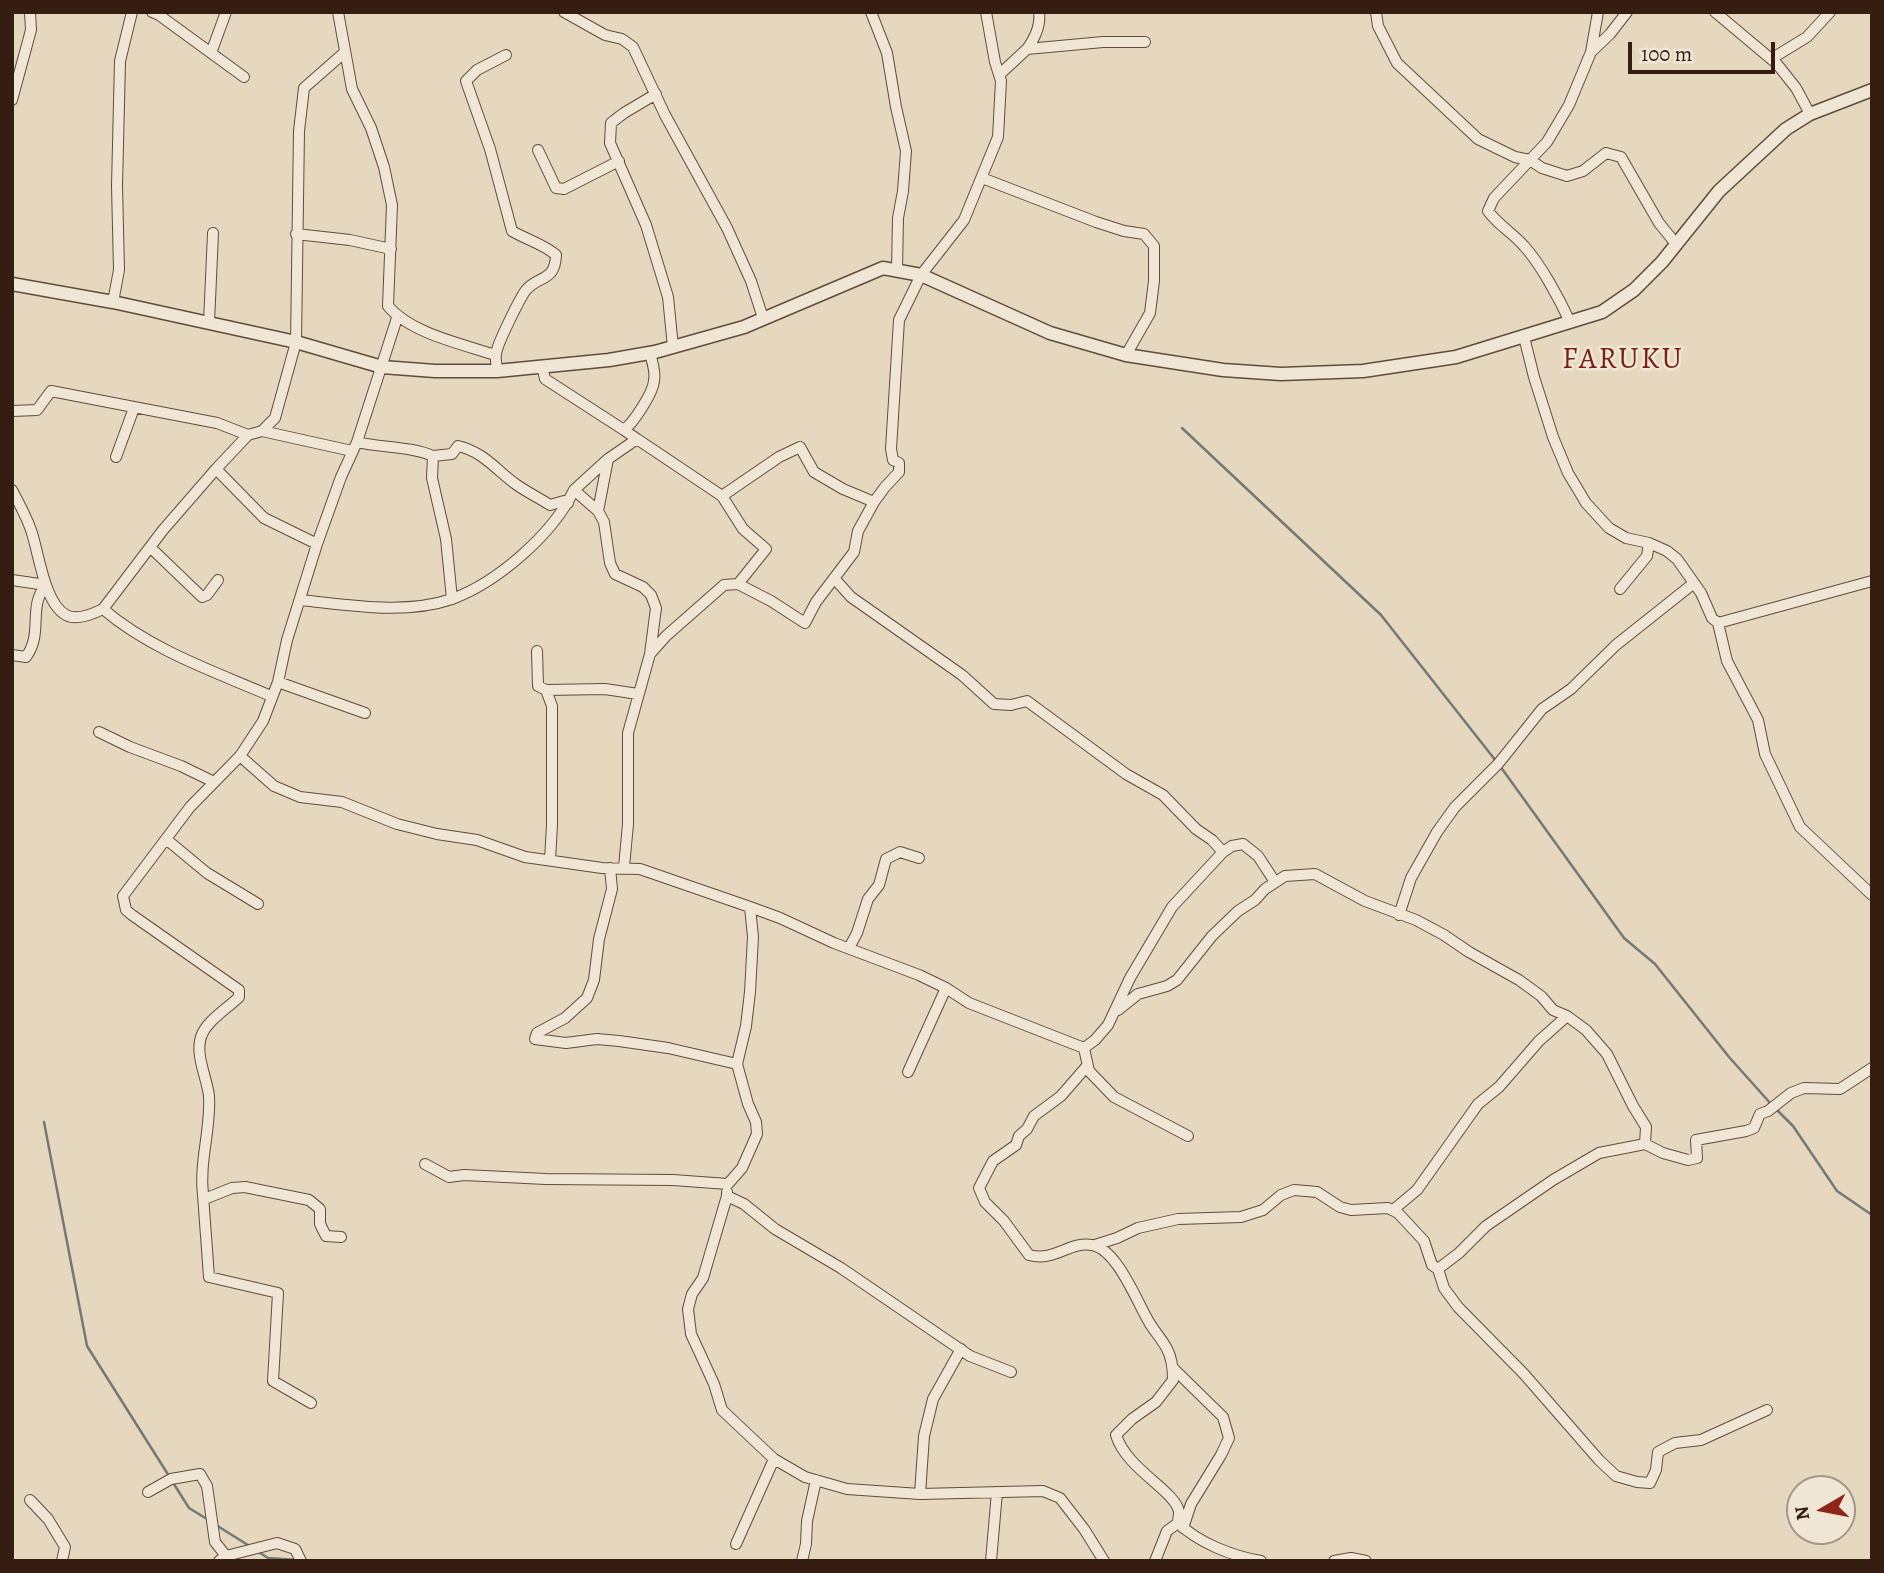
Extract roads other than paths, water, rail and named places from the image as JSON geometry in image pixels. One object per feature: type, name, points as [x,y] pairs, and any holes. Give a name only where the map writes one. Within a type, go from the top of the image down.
[{"type":"street","points":[[12,100],[17,67],[31,30],[30,12]]},
{"type":"street","points":[[113,302],[119,270],[117,186],[120,61],[132,12]]},
{"type":"street","points":[[152,12],[244,77]]},
{"type":"street","points":[[211,53],[226,12]]},
{"type":"street","points":[[338,12],[352,89],[371,128],[384,167],[392,205],[388,306],[397,317],[422,329],[495,355]]},
{"type":"street","points":[[564,12],[605,34],[622,38],[633,47],[727,228],[751,281],[763,318]]},
{"type":"street","points":[[871,12],[887,53],[895,107],[906,151],[898,218],[897,270]]},
{"type":"street","points":[[624,867],[628,824],[628,733],[650,654],[666,635],[724,585],[738,584],[805,623],[853,552],[858,531],[874,502],[900,472],[899,463],[893,460],[891,449],[899,320],[921,275],[964,220],[998,136],[1000,74],[995,62],[986,12]]},
{"type":"street","points":[[1000,74],[1035,38],[1039,12]]},
{"type":"street","points":[[1376,12],[1378,26],[1397,63],[1478,139],[1515,157],[1530,160],[1542,168],[1567,176],[1583,171],[1606,153],[1621,157],[1659,223],[1676,244]]},
{"type":"street","points":[[1570,322],[1559,298],[1527,249],[1512,233],[1495,221],[1488,211],[1494,198],[1547,142],[1569,105],[1591,52],[1598,12]]},
{"type":"street","points":[[1591,52],[1627,12]]},
{"type":"street","points":[[1715,12],[1771,59],[1796,88],[1810,114]]},
{"type":"street","points":[[1771,59],[1807,37],[1830,12]]},
{"type":"street","points":[[1027,49],[1091,42],[1145,42]]},
{"type":"street","points":[[262,431],[275,418],[296,342],[299,131],[304,88],[345,52]]},
{"type":"street","points":[[497,370],[495,355],[500,340],[527,289],[546,278],[556,267],[556,255],[548,247],[527,240],[512,231],[490,149],[466,81],[477,70],[506,55]]},
{"type":"street","points":[[12,284],[113,302],[296,342],[382,367],[435,371],[497,370],[631,357],[673,347],[744,327],[883,268],[921,275],[1051,333],[1126,355],[1223,370],[1281,374],[1363,371],[1456,357],[1602,312],[1634,290],[1719,191],[1786,129],[1810,114],[1872,90]]},
{"type":"street","points":[[656,94],[611,123],[610,142],[646,225],[660,267],[671,313],[673,347]]},
{"type":"street","points":[[538,150],[556,188],[564,189],[619,161]]},
{"type":"street","points":[[982,178],[1096,222],[1143,234],[1154,246],[1150,313],[1126,355]]},
{"type":"street","points":[[209,323],[213,233]]},
{"type":"street","points":[[296,234],[350,240],[391,249]]},
{"type":"street","points":[[311,1403],[272,1381],[278,1293],[209,1277],[202,1164],[209,1096],[200,1049],[201,1036],[239,997],[239,990],[148,928],[126,910],[123,896],[190,807],[240,756],[262,721],[278,682],[287,640],[317,544],[354,447],[397,317]]},
{"type":"street","points":[[1524,337],[1553,437],[1568,473],[1586,503],[1609,528],[1626,538],[1668,551],[1695,583],[1712,618],[1718,623],[1727,661],[1758,720],[1769,763],[1800,827],[1872,895]]},
{"type":"street","points":[[624,430],[635,421],[654,384],[650,353]]},
{"type":"street","points":[[542,366],[545,379],[722,496],[743,529],[766,549],[738,584]]},
{"type":"street","points":[[12,411],[37,410],[51,391],[217,424],[248,435]]},
{"type":"street","points":[[116,457],[134,408]]},
{"type":"street","points":[[12,489],[30,529],[46,585],[63,614],[71,618],[91,616],[103,609],[149,547],[216,469],[248,435],[262,431],[354,447],[416,449],[433,456],[452,454],[458,446],[472,449],[491,461],[516,484],[550,505],[564,501],[568,503]]},
{"type":"street","points":[[301,600],[372,607],[432,606],[452,599],[484,583],[516,558],[553,524],[575,490],[608,459],[637,439]]},
{"type":"street","points":[[722,496],[779,457],[800,447],[814,472],[843,489],[874,502]]},
{"type":"street","points":[[433,456],[432,478],[446,539],[452,599]]},
{"type":"street","points":[[598,511],[608,459]]},
{"type":"street","points":[[216,469],[264,518],[317,544]]},
{"type":"street","points":[[575,490],[598,511],[604,522],[610,563],[615,574],[643,587],[651,595],[656,608],[648,651],[650,654]]},
{"type":"street","points":[[1620,589],[1647,556],[1649,543]]},
{"type":"street","points":[[149,547],[202,597],[207,595],[218,580]]},
{"type":"street","points":[[834,578],[851,597],[962,675],[995,704],[1011,705],[1027,701],[1126,774],[1163,794],[1196,829],[1223,852]]},
{"type":"street","points":[[12,580],[46,585]]},
{"type":"street","points":[[1718,623],[1872,581]]},
{"type":"street","points":[[1399,915],[1411,878],[1437,832],[1455,807],[1498,764],[1542,709],[1571,689],[1616,645],[1695,583]]},
{"type":"street","points":[[12,655],[26,657],[34,645],[37,596],[46,585]]},
{"type":"street","points":[[103,609],[120,624],[149,642],[271,696]]},
{"type":"street","points":[[537,651],[538,687],[546,691],[605,689],[638,694]]},
{"type":"street","points":[[278,682],[365,713]]},
{"type":"street","points":[[546,691],[552,706],[550,860]]},
{"type":"street","points":[[99,732],[130,747],[181,765],[214,782]]},
{"type":"street","points":[[240,756],[274,786],[300,797],[342,802],[414,829],[477,840],[525,857],[610,868],[640,869],[750,907],[946,988],[969,1003],[1084,1048]]},
{"type":"street","points":[[166,839],[199,867],[258,904]]},
{"type":"street","points":[[1084,1048],[1095,1040],[1113,1015],[1130,978],[1172,907],[1223,852],[1232,846],[1243,844],[1258,856],[1275,882]]},
{"type":"street","points":[[849,948],[868,899],[879,885],[886,859],[900,852],[919,858]]},
{"type":"street","points":[[610,868],[612,889],[599,939],[594,980],[587,998],[565,1018],[537,1033],[535,1040],[566,1043],[619,1041],[668,1048],[737,1064]]},
{"type":"street","points":[[1113,1015],[1138,993],[1167,986],[1177,980],[1212,936],[1275,882],[1285,876],[1315,874],[1365,901],[1416,920],[1444,935],[1519,979],[1541,996],[1553,1010],[1567,1016],[1586,1030],[1607,1054],[1646,1127],[1645,1144]]},
{"type":"street","points":[[750,907],[753,937],[750,992],[746,1026],[737,1064],[747,1104],[756,1122],[757,1134],[742,1168],[729,1184],[704,1278],[692,1294],[688,1309],[691,1334],[714,1384],[722,1410],[774,1459],[805,1478],[847,1489],[920,1494],[1036,1490],[1060,1498],[1104,1561]]},
{"type":"street","points":[[908,1072],[946,988]]},
{"type":"street","points":[[1393,1210],[1417,1190],[1478,1104],[1499,1087],[1539,1041],[1567,1016]]},
{"type":"street","points":[[1084,1048],[1087,1066],[1115,1097],[1188,1136]]},
{"type":"street","points":[[1087,1066],[1061,1096],[1034,1116],[1027,1129],[1019,1136],[1016,1145],[993,1161],[979,1188],[985,1202],[1004,1221],[1029,1255],[1049,1256],[1070,1247],[1096,1245],[1138,1228],[1178,1219],[1241,1217],[1263,1209],[1281,1195],[1294,1190],[1317,1192],[1340,1207],[1351,1210],[1388,1208],[1398,1213],[1424,1241],[1432,1265],[1438,1269],[1444,1288],[1458,1307],[1524,1374],[1581,1441],[1616,1476],[1650,1483],[1656,1470],[1658,1452],[1675,1443],[1701,1440],[1767,1410]]},
{"type":"street","points":[[1438,1269],[1460,1253],[1486,1226],[1553,1180],[1599,1153],[1645,1144],[1663,1153],[1688,1160],[1697,1158],[1696,1140],[1754,1128],[1760,1114],[1791,1093],[1808,1087],[1840,1089],[1872,1068]]},
{"type":"street","points":[[425,1164],[449,1177],[464,1175],[673,1180],[729,1184]]},
{"type":"street","points":[[203,1195],[207,1198],[232,1188],[244,1187],[309,1200],[320,1209],[320,1224],[326,1236],[341,1237]]},
{"type":"street","points":[[727,1196],[744,1204],[775,1229],[841,1268],[970,1356],[1011,1372]]},
{"type":"street","points":[[1096,1245],[1109,1256],[1136,1295],[1168,1350],[1173,1380],[1156,1402],[1132,1419],[1116,1435],[1127,1458],[1176,1504],[1180,1526]]},
{"type":"street","points":[[920,1494],[924,1436],[933,1399],[961,1349]]},
{"type":"street","points":[[1155,1561],[1167,1531],[1180,1526],[1229,1437],[1223,1417],[1173,1368]]},
{"type":"street","points":[[736,1544],[774,1459]]},
{"type":"street","points":[[148,1492],[171,1479],[200,1474],[207,1486],[215,1542],[223,1559],[277,1543],[295,1549],[301,1561]]},
{"type":"street","points":[[802,1561],[816,1480]]},
{"type":"street","points":[[991,1561],[997,1492]]},
{"type":"street","points":[[30,1500],[48,1519],[65,1547],[62,1561]]},
{"type":"street","points":[[1180,1526],[1243,1558],[1260,1561]]},
{"type":"street","points":[[1334,1561],[1351,1558],[1366,1561]]},
{"type":"waterway","points":[[1182,428],[1381,615],[1496,761]]},
{"type":"waterway","points":[[1500,766],[1624,938],[1655,964],[1729,1057],[1771,1104]]},
{"type":"waterway","points":[[1776,1109],[1793,1126],[1837,1191],[1872,1215]]},
{"type":"waterway","points":[[44,1122],[87,1346],[169,1476]]},
{"type":"waterway","points":[[172,1481],[189,1508],[207,1519]]},
{"type":"waterway","points":[[216,1525],[251,1547]]},
{"type":"waterway","points":[[257,1551],[268,1558],[297,1560]]},
{"type":"district","name":"FARUKU","points":[[1623,361]]}]
